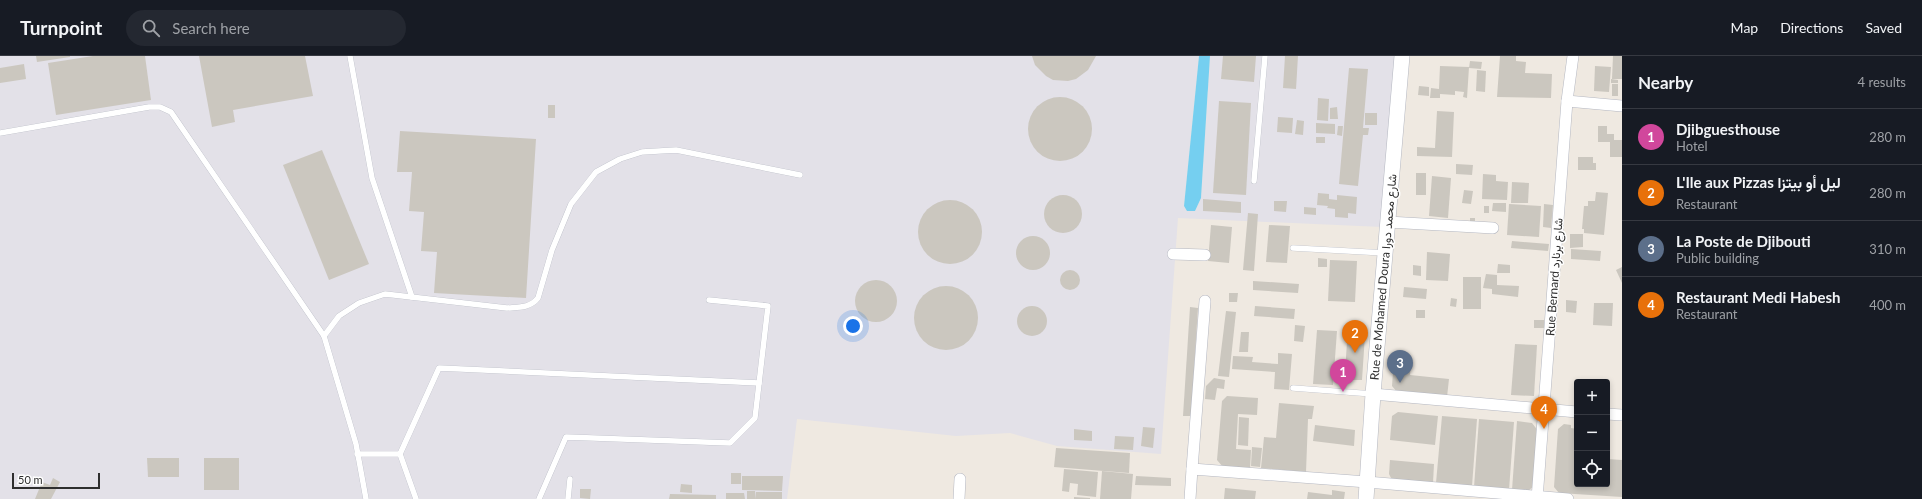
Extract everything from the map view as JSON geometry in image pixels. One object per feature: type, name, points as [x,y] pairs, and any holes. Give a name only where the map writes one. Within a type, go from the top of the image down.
[{"type":"street","name":"Rue de Mohamed Doura شارع محمد دورا","points":[[1366,499],[1373,394],[1402,56]]},
{"type":"street","name":"Rue Bernard شارع برنارد","points":[[1537,497],[1545,409],[1567,101],[1573,56]]},
{"type":"street","points":[[1567,101],[1622,106]]},
{"type":"street","points":[[1388,222],[1493,228]]},
{"type":"street","points":[[1173,254],[1205,256]]},
{"type":"street","points":[[1190,499],[1205,301]]},
{"type":"street","points":[[1373,394],[1574,412]]},
{"type":"street","points":[[1610,414],[1622,415]]},
{"type":"street","points":[[1192,470],[1367,482],[1568,499]]},
{"type":"street","points":[[959,499],[960,479]]},
{"type":"lane","points":[[350,56],[372,178],[412,297]]},
{"type":"lane","points":[[1254,180],[1265,56]]},
{"type":"lane","points":[[0,133],[149,107],[160,106],[171,112],[324,336],[357,454],[366,499]]},
{"type":"lane","points":[[324,336],[339,316],[359,303],[385,294],[507,308],[526,307],[534,304],[538,298],[552,250],[571,204],[596,172],[620,159],[642,152],[676,150],[800,175]]},
{"type":"lane","points":[[1293,248],[1385,253]]},
{"type":"lane","points":[[539,499],[566,437],[730,442],[755,418],[768,306],[709,300]]},
{"type":"lane","points":[[416,499],[400,454],[439,368],[759,383]]},
{"type":"lane","points":[[1293,388],[1373,394]]},
{"type":"lane","points":[[357,454],[400,454]]},
{"type":"lane","points":[[568,499],[570,479]]},
{"type":"shaded area","points":[[0,56],[1199,56],[1184,206],[1187,211],[1195,211],[1201,198],[1210,56],[1401,56],[1382,227],[1178,218],[1161,454],[1057,446],[1010,433],[956,436],[797,419],[787,499],[0,499]]},
{"type":"water","points":[[1199,56],[1210,56],[1201,198],[1195,211],[1187,211],[1184,206]]},
{"type":"building","points":[[36,56],[70,56],[70,57],[37,62]]},
{"type":"building","points":[[93,56],[145,56],[151,100],[56,115],[48,63]]},
{"type":"building","points":[[199,56],[305,56],[313,96],[233,110],[235,122],[212,127]]},
{"type":"building","points":[[1032,56],[1096,56],[1088,70],[1076,79],[1068,81],[1053,80],[1046,76],[1035,65]]},
{"type":"building","points":[[1223,56],[1256,56],[1254,82],[1221,79]]},
{"type":"building","points":[[1285,56],[1298,56],[1296,89],[1283,88]]},
{"type":"building","points":[[1500,56],[1516,56],[1516,61],[1526,62],[1525,73],[1552,74],[1551,98],[1497,97]]},
{"type":"building","points":[[1613,56],[1622,56],[1622,79],[1612,79]]},
{"type":"building","points":[[1470,61],[1482,62],[1481,69],[1469,68]]},
{"type":"building","points":[[24,64],[26,79],[0,83],[0,68]]},
{"type":"building","points":[[1440,66],[1469,67],[1467,98],[1463,97],[1464,92],[1455,91],[1455,95],[1440,94],[1440,98],[1430,98],[1431,88],[1439,89]]},
{"type":"building","points":[[1595,66],[1611,67],[1609,92],[1594,91]]},
{"type":"building","points":[[1349,68],[1368,69],[1363,128],[1369,128],[1368,135],[1363,135],[1358,186],[1339,184]]},
{"type":"building","points":[[1477,70],[1486,71],[1485,92],[1476,91]]},
{"type":"building","points":[[1611,79],[1618,80],[1618,83],[1611,83]]},
{"type":"building","points":[[1612,84],[1618,84],[1618,96],[1612,96]]},
{"type":"building","points":[[1419,86],[1429,87],[1429,96],[1418,95]]},
{"type":"building","points":[[1060,97],[1078,103],[1086,111],[1092,129],[1086,147],[1078,155],[1060,161],[1042,155],[1034,147],[1028,129],[1034,111],[1042,103]]},
{"type":"building","points":[[1318,98],[1329,99],[1328,121],[1317,120]]},
{"type":"building","points":[[1219,101],[1251,103],[1246,195],[1213,193]]},
{"type":"building","points":[[548,105],[555,105],[555,118],[548,118]]},
{"type":"building","points":[[1337,107],[1338,119],[1330,119],[1330,108]]},
{"type":"building","points":[[1437,111],[1454,112],[1452,157],[1417,156],[1417,147],[1435,148]]},
{"type":"building","points":[[1365,113],[1377,113],[1377,125],[1365,125]]},
{"type":"building","points":[[1278,117],[1293,118],[1292,133],[1277,132]]},
{"type":"building","points":[[1297,120],[1304,121],[1303,135],[1295,134]]},
{"type":"building","points":[[1316,123],[1335,124],[1335,134],[1316,133]]},
{"type":"building","points":[[1338,126],[1343,126],[1342,136],[1337,135]]},
{"type":"building","points":[[1598,126],[1607,126],[1607,134],[1614,134],[1614,140],[1622,140],[1622,157],[1610,157],[1610,142],[1598,142]]},
{"type":"building","points":[[400,131],[536,139],[526,298],[434,293],[437,252],[421,251],[424,212],[409,211],[412,172],[397,172]]},
{"type":"building","points":[[1316,137],[1325,137],[1325,143],[1316,143]]},
{"type":"building","points":[[322,150],[369,264],[329,280],[283,165]]},
{"type":"building","points":[[1578,157],[1593,157],[1593,163],[1596,163],[1596,170],[1578,170]]},
{"type":"building","points":[[1456,164],[1473,165],[1472,175],[1456,174]]},
{"type":"building","points":[[1416,173],[1426,173],[1426,195],[1416,195]]},
{"type":"building","points":[[1483,174],[1496,175],[1496,181],[1508,182],[1507,200],[1482,199]]},
{"type":"building","points":[[1432,176],[1451,178],[1448,218],[1429,216]]},
{"type":"building","points":[[1512,182],[1529,183],[1528,203],[1511,203]]},
{"type":"building","points":[[1464,190],[1473,191],[1471,204],[1462,203]]},
{"type":"building","points":[[1596,192],[1608,193],[1604,235],[1584,233],[1584,229],[1582,229],[1584,206],[1588,206],[1588,201],[1595,201]]},
{"type":"building","points":[[1318,193],[1329,194],[1329,199],[1337,200],[1337,195],[1357,197],[1356,214],[1348,213],[1348,218],[1335,217],[1335,209],[1327,208],[1328,206],[1317,205]]},
{"type":"building","points":[[1063,195],[1073,198],[1079,204],[1082,214],[1079,224],[1073,230],[1063,233],[1053,230],[1047,224],[1044,214],[1047,204],[1053,198]]},
{"type":"building","points":[[1203,199],[1241,202],[1241,213],[1203,211]]},
{"type":"building","points":[[950,200],[968,206],[976,214],[982,232],[976,250],[968,258],[950,264],[932,258],[924,250],[918,232],[924,214],[932,206]]},
{"type":"building","points":[[1274,201],[1287,201],[1286,212],[1274,211]]},
{"type":"building","points":[[1493,203],[1506,203],[1506,212],[1492,211]]},
{"type":"building","points":[[1509,204],[1541,206],[1539,237],[1507,235]]},
{"type":"building","points":[[1544,204],[1553,205],[1551,228],[1543,227]]},
{"type":"building","points":[[1484,206],[1489,206],[1489,213],[1484,213]]},
{"type":"building","points":[[1304,207],[1316,208],[1316,215],[1304,214]]},
{"type":"building","points":[[1248,213],[1258,214],[1254,271],[1243,270]]},
{"type":"building","points":[[1470,218],[1475,218],[1475,226],[1470,226]]},
{"type":"building","points":[[1211,225],[1232,227],[1229,263],[1208,261]]},
{"type":"building","points":[[1269,225],[1290,226],[1287,263],[1266,262]]},
{"type":"building","points":[[1570,234],[1583,234],[1583,247],[1570,248]]},
{"type":"building","points":[[1030,236],[1036,236],[1045,241],[1049,247],[1049,259],[1045,265],[1036,270],[1030,270],[1021,265],[1016,256],[1016,250],[1021,241]]},
{"type":"building","points":[[1512,241],[1549,244],[1548,251],[1511,248]]},
{"type":"building","points":[[1571,249],[1601,251],[1600,261],[1571,259]]},
{"type":"building","points":[[1427,252],[1450,254],[1448,281],[1426,280]]},
{"type":"building","points":[[1318,258],[1327,259],[1327,267],[1318,267]]},
{"type":"building","points":[[1330,260],[1357,261],[1355,302],[1328,301]]},
{"type":"building","points":[[1498,264],[1510,265],[1510,273],[1497,273]]},
{"type":"building","points":[[1413,265],[1421,266],[1421,276],[1413,275]]},
{"type":"building","points":[[1622,267],[1622,283],[1616,270]]},
{"type":"building","points":[[1066,270],[1074,270],[1080,276],[1080,284],[1074,290],[1066,290],[1060,284],[1060,276]]},
{"type":"building","points":[[1486,274],[1497,275],[1497,285],[1519,286],[1518,297],[1492,294],[1492,289],[1483,288]]},
{"type":"building","points":[[1463,277],[1481,277],[1481,309],[1463,309]]},
{"type":"building","points":[[872,280],[880,280],[888,283],[894,289],[897,301],[894,313],[888,319],[880,322],[872,322],[864,319],[858,313],[855,305],[855,297],[858,289],[864,283]]},
{"type":"building","points":[[1253,281],[1299,284],[1298,293],[1253,290]]},
{"type":"building","points":[[946,286],[964,292],[972,300],[978,318],[972,336],[964,344],[946,350],[928,344],[920,336],[914,318],[920,300],[928,292]]},
{"type":"building","points":[[1404,287],[1427,289],[1426,299],[1403,297]]},
{"type":"building","points":[[1229,293],[1238,293],[1237,302],[1229,302]]},
{"type":"building","points":[[1451,298],[1457,299],[1456,307],[1450,306]]},
{"type":"building","points":[[1566,300],[1577,301],[1576,313],[1566,312]]},
{"type":"building","points":[[1594,303],[1613,303],[1612,326],[1593,325]]},
{"type":"building","points":[[1032,306],[1043,310],[1047,321],[1043,332],[1032,336],[1021,332],[1017,321],[1021,310]]},
{"type":"building","points":[[1255,306],[1295,309],[1294,319],[1254,316]]},
{"type":"building","points":[[1190,307],[1198,308],[1191,416],[1183,416]]},
{"type":"building","points":[[1416,310],[1425,310],[1425,318],[1416,318]]},
{"type":"building","points":[[1226,311],[1236,312],[1229,377],[1218,376]]},
{"type":"building","points":[[1534,320],[1544,320],[1545,328],[1534,328]]},
{"type":"building","points":[[1295,325],[1305,326],[1303,342],[1294,341]]},
{"type":"building","points":[[1317,330],[1337,331],[1333,385],[1313,384]]},
{"type":"building","points":[[1241,332],[1249,332],[1248,352],[1239,352]]},
{"type":"building","points":[[1356,334],[1365,335],[1362,380],[1353,380],[1354,373],[1345,372],[1347,342],[1356,342]]},
{"type":"building","points":[[1515,344],[1537,345],[1534,396],[1511,395]]},
{"type":"building","points":[[1278,353],[1292,354],[1289,390],[1274,389],[1275,372],[1232,369],[1233,356],[1253,357],[1252,362],[1278,364]]},
{"type":"building","points":[[1394,358],[1411,360],[1410,375],[1449,379],[1447,397],[1398,393],[1392,386]]},
{"type":"building","points":[[1214,378],[1225,380],[1224,389],[1217,388],[1215,400],[1205,399],[1206,386]]},
{"type":"building","points":[[1227,396],[1258,398],[1257,415],[1238,414],[1236,449],[1251,450],[1250,469],[1223,467],[1217,460],[1222,401]]},
{"type":"building","points":[[1279,403],[1314,406],[1312,419],[1308,419],[1306,472],[1261,468],[1264,437],[1276,438]]},
{"type":"building","points":[[1398,412],[1438,416],[1435,445],[1390,440],[1392,416]]},
{"type":"building","points":[[1442,416],[1477,419],[1472,486],[1436,483]]},
{"type":"building","points":[[1239,417],[1249,418],[1248,446],[1238,445]]},
{"type":"building","points":[[1479,419],[1514,422],[1509,490],[1474,487]]},
{"type":"building","points":[[1517,421],[1532,423],[1539,432],[1534,486],[1528,491],[1512,490]]},
{"type":"building","points":[[1564,424],[1571,425],[1571,428],[1574,428],[1574,487],[1610,487],[1610,459],[1622,460],[1622,497],[1559,493],[1554,487],[1558,429]]},
{"type":"building","points":[[1315,425],[1355,430],[1354,446],[1313,441]]},
{"type":"building","points":[[1143,427],[1155,428],[1153,448],[1141,446]]},
{"type":"building","points":[[1074,429],[1092,431],[1092,441],[1074,440]]},
{"type":"building","points":[[1115,436],[1134,437],[1133,450],[1114,449]]},
{"type":"building","points":[[1252,447],[1262,448],[1260,467],[1251,466]]},
{"type":"building","points":[[1056,448],[1130,453],[1129,473],[1054,467]]},
{"type":"building","points":[[147,458],[179,458],[179,477],[148,477]]},
{"type":"building","points":[[204,458],[239,458],[239,490],[204,490]]},
{"type":"building","points":[[1390,460],[1434,464],[1433,483],[1392,480],[1389,474]]},
{"type":"building","points":[[1064,469],[1098,472],[1096,497],[1077,495],[1078,484],[1070,483],[1069,492],[1062,491]]},
{"type":"building","points":[[1102,471],[1133,474],[1131,499],[1100,499]]},
{"type":"building","points":[[731,473],[741,473],[741,484],[731,484]]},
{"type":"building","points":[[742,476],[783,476],[782,491],[742,490]]},
{"type":"building","points":[[1136,476],[1171,478],[1171,486],[1135,485]]},
{"type":"building","points":[[53,478],[60,482],[51,499],[35,499],[42,482],[50,485]]},
{"type":"building","points":[[681,484],[692,485],[692,493],[680,492]]},
{"type":"building","points":[[1225,488],[1256,491],[1255,499],[1224,499]]},
{"type":"building","points":[[580,489],[591,489],[590,499],[580,498]]},
{"type":"building","points":[[1332,490],[1345,492],[1344,499],[1307,499],[1308,492],[1332,495]]},
{"type":"building","points":[[747,491],[755,491],[756,499],[747,499]]},
{"type":"building","points":[[756,492],[782,492],[782,499],[756,499]]},
{"type":"building","points":[[726,493],[744,493],[745,499],[726,499]]},
{"type":"building","points":[[670,494],[716,495],[716,499],[669,499]]},
{"type":"building","points":[[1074,497],[1090,498],[1090,499],[1074,499]]},
{"type":"place","name":"L'Ile aux Pizzas ليل أو بيتزا","points":[[1355,353]]},
{"type":"place","name":"La Poste de Djibouti","points":[[1400,383]]},
{"type":"place","name":"Djibguesthouse","points":[[1343,392]]},
{"type":"place","name":"Restaurant Medi Habesh","points":[[1544,429]]}]
